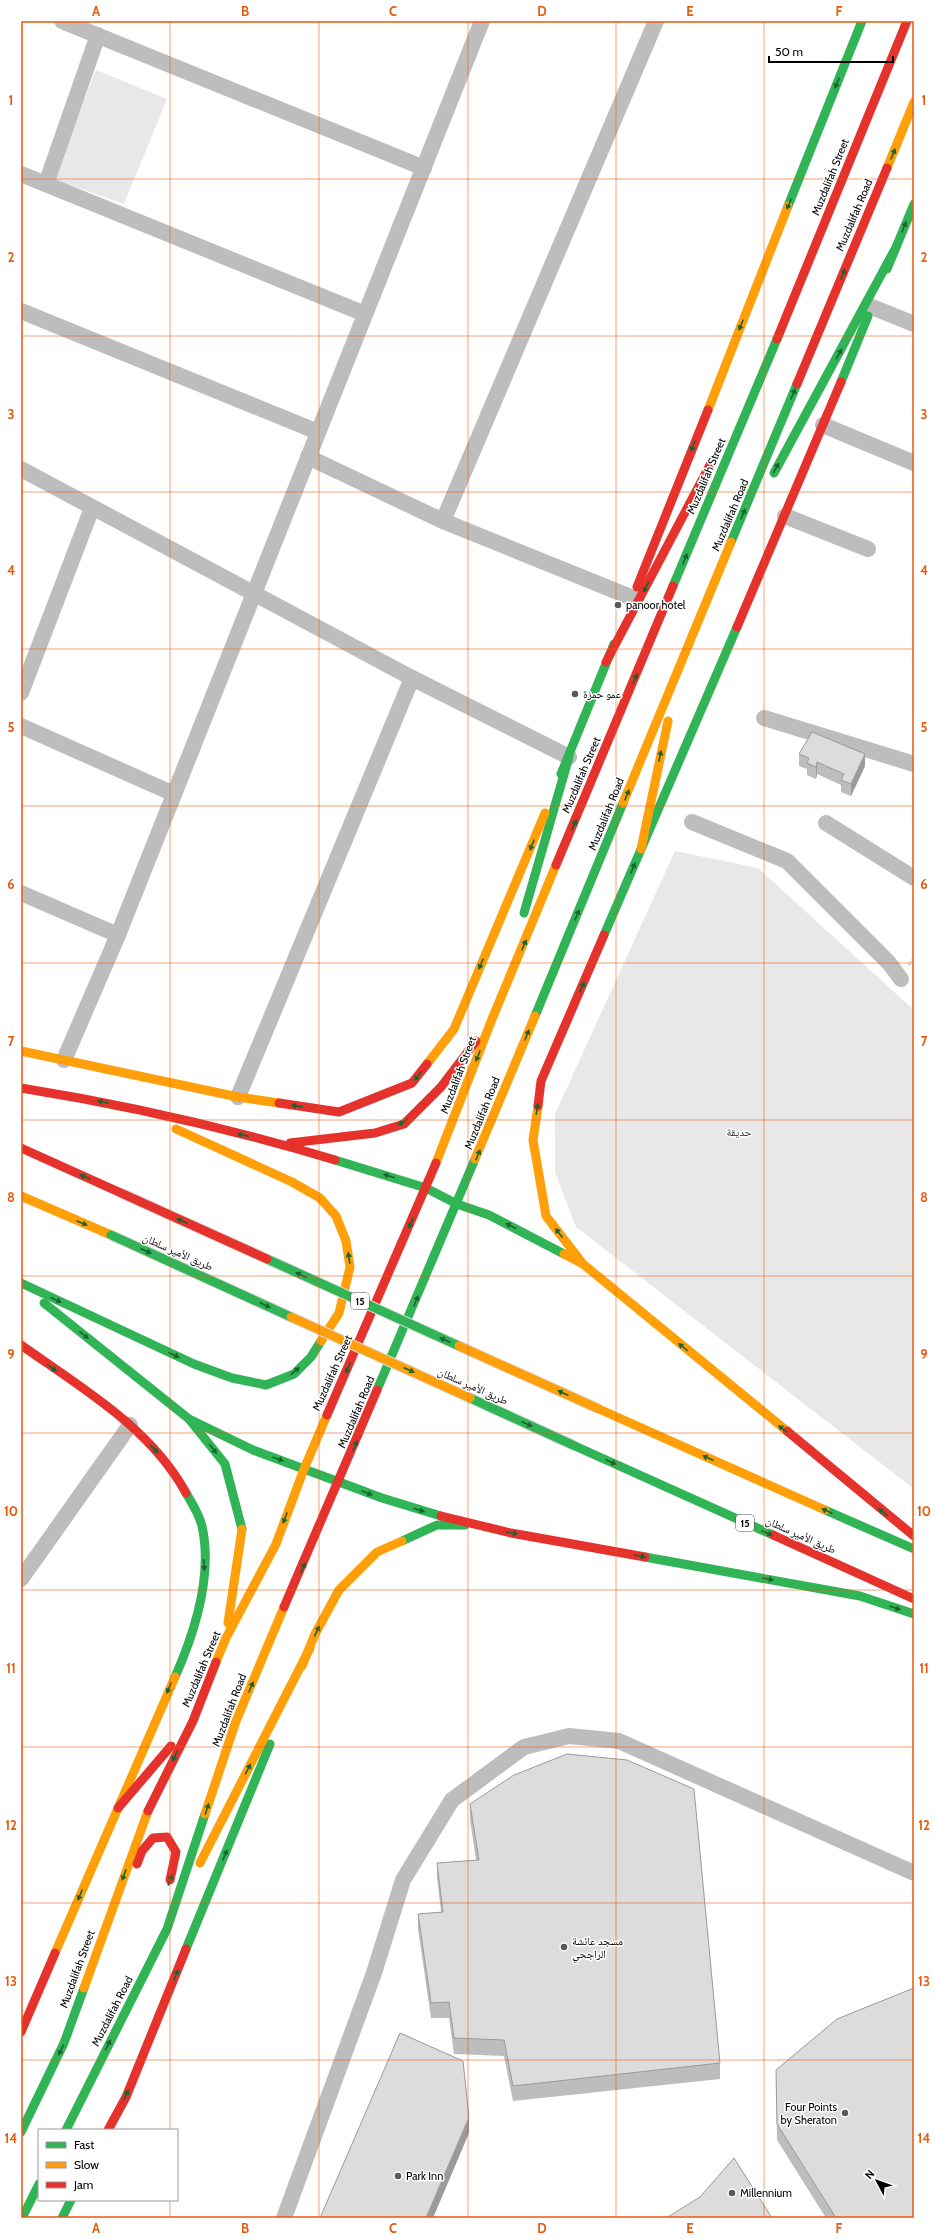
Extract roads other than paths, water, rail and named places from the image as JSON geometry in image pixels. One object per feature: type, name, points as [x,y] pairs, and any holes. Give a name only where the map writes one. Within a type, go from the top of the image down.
[{"type":"main road","points":[[21,1051],[238,1097],[339,1112],[412,1083],[454,1029],[569,757],[862,21]]},
{"type":"main road","name":"Muzdalifah Street","points":[[21,2132],[64,2043],[145,1817],[193,1721],[226,1638],[276,1544],[304,1469],[426,1188],[492,1019],[781,329],[907,21]]},
{"type":"main road","name":"Muzdalifah Road","points":[[66,2129],[167,1929],[236,1721],[327,1512],[457,1204],[914,102]]},
{"type":"main road","points":[[583,1264],[546,1216],[533,1140],[541,1081],[786,516],[914,204]]},
{"type":"main road","points":[[769,482],[894,251]]},
{"type":"main road","points":[[727,431],[781,329]]},
{"type":"main road","points":[[606,662],[717,452]]},
{"type":"main road","points":[[696,628],[758,502]]},
{"type":"main road","points":[[641,849],[678,670]]},
{"type":"main road","points":[[281,1144],[375,1133],[404,1124],[442,1087],[492,1019],[569,757]]},
{"type":"main road","points":[[21,1088],[88,1099],[281,1144],[426,1188],[457,1204],[488,1215],[583,1264],[914,1536]]},
{"type":"main road","points":[[21,1284],[194,1364],[232,1378],[266,1385],[294,1374],[311,1357],[339,1313],[350,1267],[347,1247],[336,1216],[320,1198],[251,1163],[129,1108]]},
{"type":"main road","name":"15","points":[[21,1148],[599,1409],[914,1549]]},
{"type":"main road","points":[[437,1182],[438,1159]]},
{"type":"main road","points":[[452,1189],[470,1172]]},
{"type":"main road","name":"طريق الأمير سلطان","points":[[21,1196],[111,1235],[914,1600]]},
{"type":"main road","points":[[21,1284],[189,1419],[225,1464],[242,1527],[226,1638]]},
{"type":"main road","points":[[21,1345],[130,1425],[161,1455],[188,1494],[202,1525],[205,1573],[197,1620],[192,1634],[21,2032]]},
{"type":"main road","points":[[189,1419],[253,1450],[304,1469],[382,1498],[474,1525],[860,1596],[914,1614]]},
{"type":"main road","points":[[294,1495],[306,1488]]},
{"type":"main road","points":[[324,1492],[327,1512]]},
{"type":"main road","points":[[167,1929],[340,1590],[377,1552],[437,1525],[474,1525]]},
{"type":"main road","points":[[109,2129],[126,2098],[310,1648]]},
{"type":"main road","points":[[118,1808],[193,1721]]},
{"type":"main road","points":[[78,2002],[142,1851],[153,1838],[167,1837],[173,1843],[178,1857],[166,1891]]},
{"type":"main road","points":[[120,2022],[143,1956]]},
{"type":"main road","points":[[22,2218],[38,2186]]},
{"type":"main road","points":[[62,2218],[70,2201]]},
{"type":"street","points":[[62,21],[424,168]]},
{"type":"street","points":[[64,1060],[118,936],[482,21]]},
{"type":"street","points":[[443,521],[656,21]]},
{"type":"street","points":[[46,184],[98,35]]},
{"type":"street","points":[[21,174],[366,314]]},
{"type":"street","points":[[872,307],[914,324]]},
{"type":"street","points":[[21,311],[318,432]]},
{"type":"street","points":[[823,425],[914,463]]},
{"type":"street","points":[[308,457],[443,521],[633,598]]},
{"type":"street","points":[[21,469],[412,678],[569,757]]},
{"type":"street","points":[[21,693],[92,508]]},
{"type":"street","points":[[786,516],[868,549]]},
{"type":"street","points":[[238,1097],[412,678]]},
{"type":"street","points":[[764,718],[914,764]]},
{"type":"street","points":[[21,726],[174,794]]},
{"type":"street","points":[[692,822],[787,861],[889,963],[901,979]]},
{"type":"street","points":[[826,823],[914,878]]},
{"type":"street","points":[[21,893],[118,936]]},
{"type":"street","points":[[21,1579],[130,1425]]},
{"type":"street","points":[[284,2218],[374,1974],[403,1880],[452,1800],[524,1747],[569,1736],[619,1741],[914,1873]]},
{"type":"place","name":"panoor hotel","points":[[618,605]]},
{"type":"place","name":"عمو حمزة","points":[[575,694]]},
{"type":"place","name":"مسجد عائشة الراجحي","points":[[564,1947]]},
{"type":"place","name":"Four Points by Sheraton","points":[[845,2113]]},
{"type":"place","name":"Park Inn","points":[[398,2176]]},
{"type":"place","name":"Millennium","points":[[732,2193]]},
{"type":"park label","name":"حديقة","points":[[739,1132]]}]
